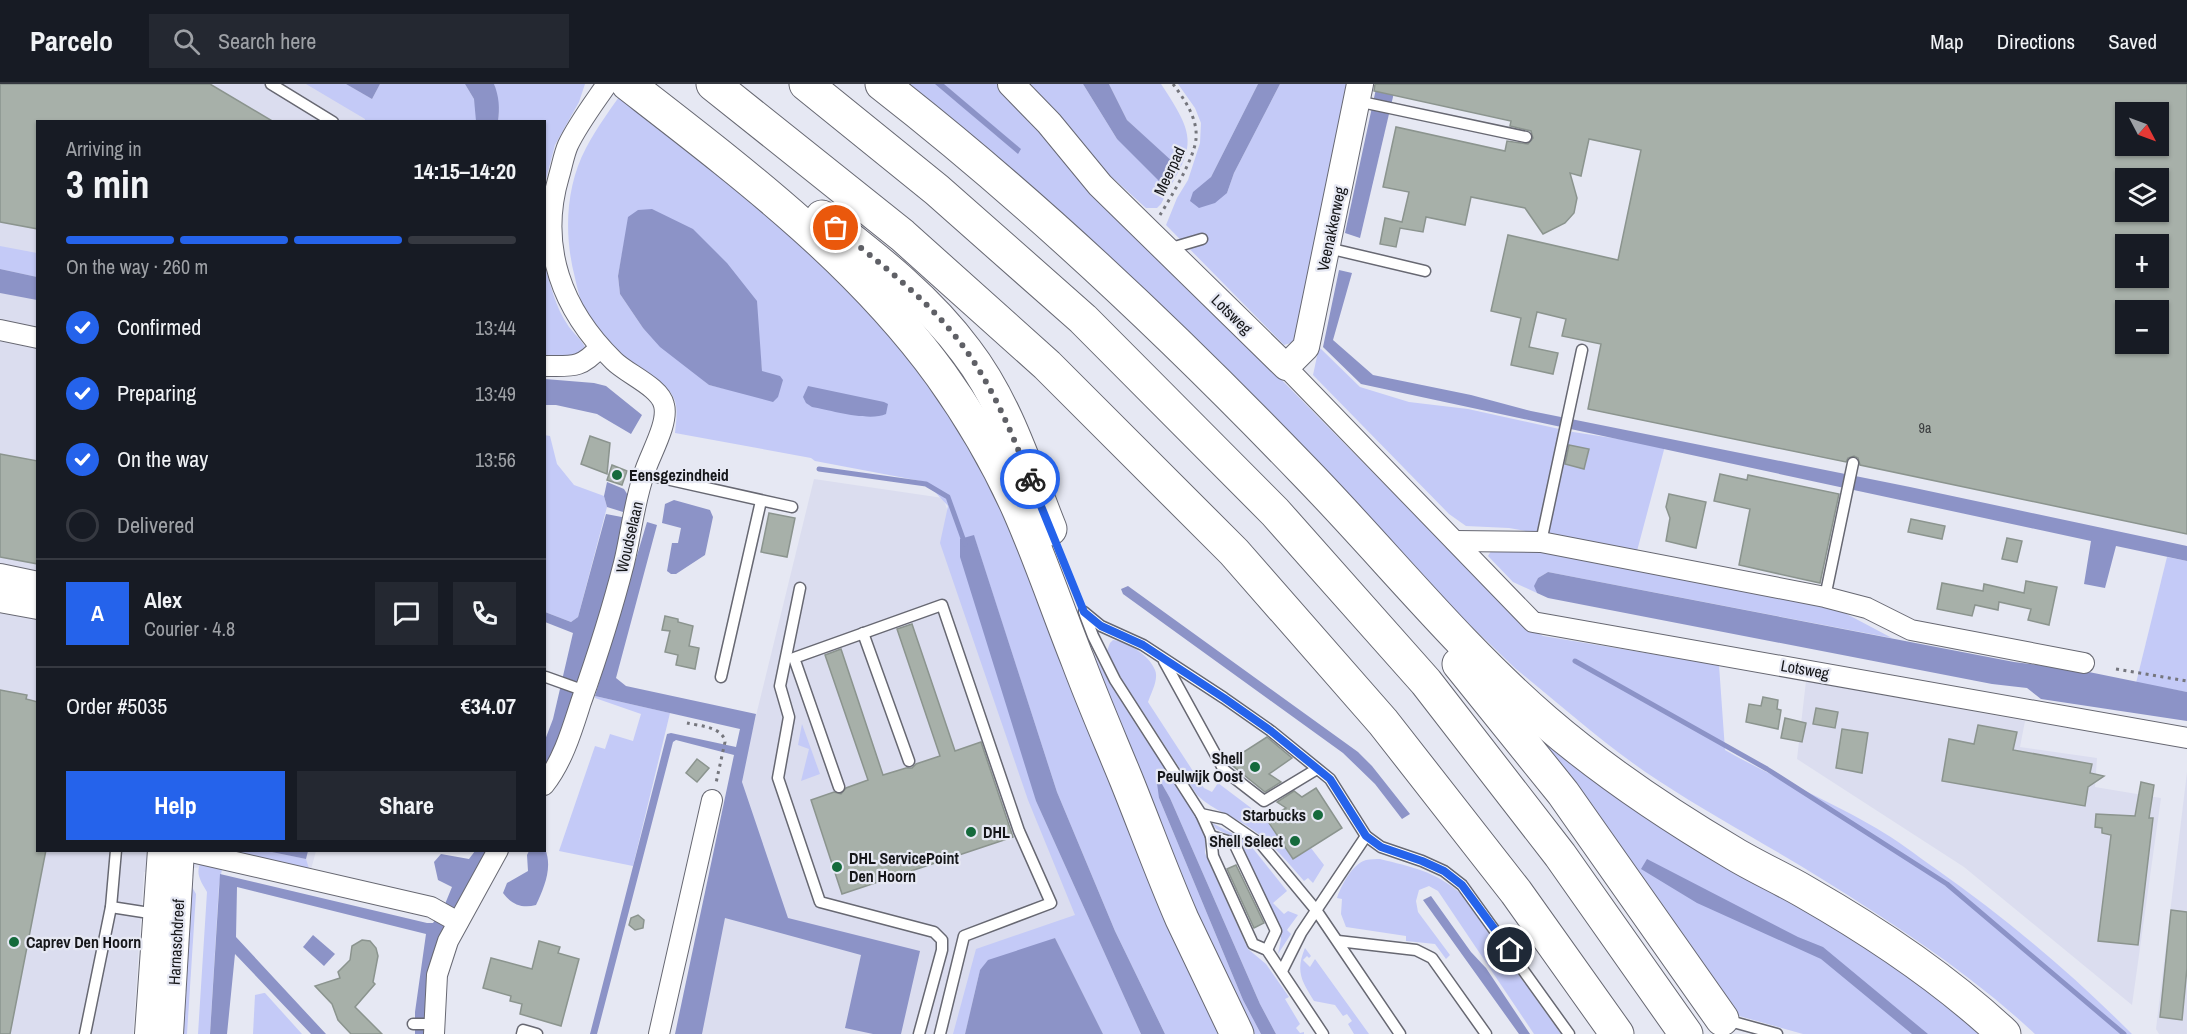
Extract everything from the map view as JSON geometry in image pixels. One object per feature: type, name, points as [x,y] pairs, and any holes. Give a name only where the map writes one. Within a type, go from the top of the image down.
[{"type":"highway","points":[[630,84],[683,109],[891,272],[940,320],[967,352],[1000,407],[1084,612]]},
{"type":"highway","points":[[630,84],[819,240],[869,288],[940,374],[962,407],[984,442],[1018,507],[1181,916],[1237,1034]]},
{"type":"highway","points":[[713,84],[902,235],[1047,365],[1234,552],[1390,731],[1516,892],[1617,1034]]},
{"type":"highway","points":[[806,84],[937,190],[1083,319],[1275,512],[1426,682],[1560,855],[1686,1034]]},
{"type":"highway","points":[[882,84],[993,176],[1110,280],[1304,471],[1506,684],[1578,749],[1648,799],[1724,848],[1805,892],[1904,954],[2004,1034]]},
{"type":"highway","points":[[1304,471],[1563,793],[1727,1026]]},
{"type":"street","name":"Woudselaan","points":[[548,773],[571,732],[580,690],[624,564],[644,474],[662,428],[664,405],[655,391],[618,365],[600,347],[574,312],[563,288],[552,241],[551,214],[554,191],[567,146],[607,84]]},
{"type":"street","name":"Lotsweg","points":[[1011,84],[1049,123],[1100,185],[1286,367],[1533,622],[2187,738]]},
{"type":"street","name":"Veenakkerweg","points":[[1286,367],[1306,347],[1360,96]]},
{"type":"street","points":[[0,330],[36,338]]},
{"type":"street","points":[[546,366],[577,366],[588,361],[600,347]]},
{"type":"street","points":[[1455,542],[1541,542],[1825,597],[1867,608],[1911,630],[2084,663]]},
{"type":"street","points":[[0,577],[36,585]]},
{"type":"street","points":[[0,599],[36,606]]},
{"type":"street","points":[[659,1034],[712,800]]},
{"type":"street","name":"Harnaschdreef","points":[[161,852],[166,914],[170,1034]]},
{"type":"street","points":[[189,852],[432,907],[455,920]]},
{"type":"street","name":"Harnaschdreef","points":[[148,1034],[166,914],[189,852]]},
{"type":"street","points":[[433,1027],[437,975],[455,920],[497,852]]},
{"type":"lane","points":[[271,84],[330,120]]},
{"type":"lane","points":[[1360,96],[1399,111],[1526,137]]},
{"type":"lane","points":[[1157,242],[1202,239]]},
{"type":"lane","points":[[1328,248],[1425,271]]},
{"type":"lane","points":[[1541,542],[1582,350]]},
{"type":"lane","points":[[1825,597],[1853,464]]},
{"type":"lane","points":[[644,474],[792,507]]},
{"type":"lane","points":[[721,677],[761,501]]},
{"type":"lane","points":[[800,588],[780,686],[789,717],[778,778],[820,902],[934,932],[942,940],[942,950],[919,1034]]},
{"type":"lane","points":[[839,787],[794,658],[942,604],[1019,831],[1051,903],[964,936],[940,1034]]},
{"type":"lane","points":[[1084,612],[1101,626],[1134,640],[1271,731],[1330,779],[1366,836],[1381,847],[1444,871],[1462,885],[1569,1034]]},
{"type":"lane","points":[[1084,612],[1115,680],[1202,814],[1211,836],[1213,856],[1253,944],[1267,950],[1323,1034]]},
{"type":"lane","points":[[863,633],[909,761]]},
{"type":"lane","points":[[1162,659],[1224,770],[1264,801],[1317,769]]},
{"type":"lane","points":[[546,677],[580,690]]},
{"type":"lane","points":[[1202,814],[1224,819],[1262,844],[1316,910],[1400,1034]]},
{"type":"lane","points":[[1211,836],[1234,843],[1276,931],[1267,950]]},
{"type":"lane","points":[[1282,971],[1301,933],[1366,836]]},
{"type":"lane","points":[[85,1034],[111,908],[116,852]]},
{"type":"lane","points":[[111,908],[166,914]]},
{"type":"lane","points":[[1338,941],[1416,950],[1432,958],[1486,1034]]},
{"type":"lane","points":[[942,950],[959,954]]},
{"type":"lane","points":[[413,1024],[433,1027]]},
{"type":"lane","points":[[1727,1026],[1777,1034]]},
{"type":"lane","points":[[522,1034],[523,1030],[537,1034]]},
{"type":"path","name":"Meerpad","points":[[1157,242],[1196,139],[1189,108],[1173,84]]},
{"type":"path","points":[[2116,669],[2187,681]]},
{"type":"path","points":[[687,723],[720,732],[724,736],[723,753],[712,800]]},
{"type":"shaded area","points":[[0,84],[473,84],[482,120],[36,120],[36,852],[316,852],[306,888],[217,866],[144,872],[133,1034],[0,1034]]},
{"type":"shaded area","points":[[306,84],[346,84],[372,99],[380,84],[465,84],[474,99],[478,119],[365,120]]},
{"type":"shaded area","points":[[346,84],[380,84],[372,99]]},
{"type":"shaded area","points":[[465,84],[494,84],[499,102],[498,120],[476,120],[474,99]]},
{"type":"shaded area","points":[[494,84],[585,84],[579,102],[555,145],[546,179],[546,120],[498,120],[499,110]]},
{"type":"shaded area","points":[[906,84],[1000,84],[1080,175],[1522,624],[1543,636],[1719,665],[1725,750],[1857,817],[1899,843],[2013,927],[2062,968],[2132,1034],[2035,1034],[1985,991],[1905,932],[1802,866],[1679,794],[1604,741],[1516,669]]},
{"type":"shaded area","points":[[935,84],[944,84],[1021,149],[1018,154]]},
{"type":"shaded area","points":[[1025,84],[1083,84],[1117,139],[1173,163],[1127,120],[1109,84],[1161,84],[1182,119],[1187,132],[1188,144],[1180,169],[1161,204],[1157,208],[1146,208],[1105,172],[1051,106]]},
{"type":"shaded area","points":[[1083,84],[1109,84],[1127,120],[1174,163],[1161,183],[1117,139]]},
{"type":"shaded area","points":[[1178,84],[1258,84],[1211,177],[1204,185],[1227,193],[1234,173],[1280,84],[1352,84],[1300,331],[1294,342],[1284,345],[1166,225],[1177,198],[1188,180],[1200,143],[1201,123],[1195,108]]},
{"type":"shaded area","points":[[1258,84],[1280,84],[1234,173],[1227,193],[1215,203],[1199,208],[1190,201],[1193,192],[1211,177]]},
{"type":"shaded area","points":[[1377,84],[1396,84],[1360,238],[1345,233]]},
{"type":"shaded area","points":[[626,87],[826,252],[967,423],[1227,1034],[1165,1034],[1115,931],[1057,792],[974,536],[1036,801],[1141,1034],[1103,1034],[1055,938],[980,970],[965,1034],[953,1034],[976,949],[1075,915],[1028,800],[940,543],[948,506],[926,482],[675,433],[676,409],[671,393],[653,376],[610,346],[597,332],[582,303],[571,262],[568,212],[579,163],[590,140]],"holes":[[[629,217],[759,342],[762,371],[726,389],[709,385],[643,328],[620,294],[618,276]]]},
{"type":"shaded area","points":[[652,209],[693,229],[727,263],[757,301],[762,371],[780,376],[783,380],[778,397],[773,402],[709,385],[660,347],[643,328],[620,294],[618,276],[628,217],[638,210]]},
{"type":"shaded area","points":[[0,246],[36,253],[36,277],[0,269]]},
{"type":"shaded area","points":[[847,251],[969,367],[1095,656],[1200,823],[1206,835],[1205,853],[1248,949],[1266,964],[1289,997],[1285,999],[1300,1024],[1296,1028],[1304,1034],[1276,1034],[1260,1004],[1162,784],[1159,798],[1243,1000],[1261,1034],[1245,1034],[1033,527]]},
{"type":"shaded area","points":[[546,267],[560,311],[583,344],[587,355],[546,363]]},
{"type":"shaded area","points":[[0,269],[36,277],[36,300],[0,293]]},
{"type":"shaded area","points":[[1339,270],[1352,273],[1333,340],[1373,375],[1471,395],[1531,411],[1910,487],[2187,546],[2187,561],[2116,546],[2105,588],[2084,584],[2091,541],[1361,384],[1323,347]]},
{"type":"shaded area","points":[[1319,347],[1360,387],[1409,402],[1468,409],[1573,432],[1665,446],[1637,551],[1509,528],[1466,526],[1449,514],[1313,375]]},
{"type":"shaded area","points":[[546,379],[606,386],[642,415],[631,434],[597,414],[546,405]]},
{"type":"shaded area","points":[[808,386],[884,402],[888,404],[886,414],[870,417],[812,407],[803,397]]},
{"type":"shaded area","points":[[546,435],[550,436],[557,464],[574,485],[604,496],[607,507],[578,617],[571,622],[546,612]]},
{"type":"shaded area","points":[[814,479],[943,498],[1101,929],[1153,1034],[678,1034]]},
{"type":"shaded area","points":[[607,482],[624,489],[629,497],[623,512],[607,507],[604,496]]},
{"type":"shaded area","points":[[674,500],[710,510],[713,517],[705,555],[676,574],[671,574],[667,571],[672,543],[678,543],[681,528],[662,523],[665,504]]},
{"type":"shaded area","points":[[606,514],[627,518],[600,616],[546,773],[546,737],[553,719],[573,633],[546,622],[546,612],[571,622],[578,617]]},
{"type":"shaded area","points":[[647,522],[657,525],[616,678],[626,686],[756,714],[742,782],[788,918],[920,951],[901,1034],[873,1034],[845,1028],[861,955],[725,918],[702,1034],[675,1034],[734,755],[676,740],[673,742],[597,1034],[590,1034],[667,734],[736,747],[740,729],[595,696]]},
{"type":"shaded area","points":[[974,535],[1057,792],[1115,931],[1165,1034],[1141,1034],[1036,801],[960,557],[960,539]]},
{"type":"shaded area","points":[[1493,548],[1520,548],[1772,595],[1841,611],[1892,638],[1548,572],[1538,578],[1535,586],[1537,593],[1513,582],[1488,556]]},
{"type":"shaded area","points":[[2167,557],[2187,561],[2187,692],[2136,683]]},
{"type":"shaded area","points":[[1548,572],[2014,662],[2084,671],[2187,692],[2187,721],[2041,699],[2027,688],[1992,684],[1548,598],[1537,593],[1534,586],[1538,578]]},
{"type":"shaded area","points":[[1128,586],[1358,752],[1410,814],[1402,819],[1375,784],[1343,753],[1123,594],[1121,589]]},
{"type":"shaded area","points":[[1113,640],[1125,643],[1137,650],[1152,664],[1156,678],[1148,702],[1204,788],[1212,792],[1218,783],[1267,820],[1293,859],[1311,848],[1324,865],[1313,883],[1308,878],[1304,881],[1260,835],[1203,801],[1197,795],[1121,678],[1107,651]]},
{"type":"shaded area","points":[[1806,681],[2025,721],[2020,747],[2097,758],[2095,787],[2161,798],[2132,1005],[1964,867],[1797,759]]},
{"type":"shaded area","points":[[595,696],[670,713],[633,866],[559,851],[595,746],[605,749],[610,734],[633,741],[641,714],[595,698]]},
{"type":"shaded area","points":[[1496,697],[1996,1034],[1803,1034],[1725,1012]]},
{"type":"shaded area","points":[[802,724],[820,774],[801,781],[809,749],[798,745]]},
{"type":"shaded area","points":[[2187,772],[2187,1034],[2159,1034],[2156,1029]]},
{"type":"shaded area","points":[[1157,783],[1162,784],[1170,798],[1260,1004],[1276,1034],[1261,1034],[1243,1000],[1159,798]]},
{"type":"shaded area","points":[[1212,823],[1247,841],[1287,891],[1273,903],[1284,914],[1288,911],[1298,915],[1287,930],[1291,934],[1278,954],[1281,939],[1278,927],[1238,839],[1216,829]]},
{"type":"shaded area","points":[[215,852],[272,852],[306,859],[311,875]]},
{"type":"shaded area","points":[[272,852],[308,852],[306,859]]},
{"type":"shaded area","points":[[474,852],[487,853],[444,929],[428,1034],[415,1034],[415,1012],[426,934],[237,887],[236,937],[326,1034],[311,1034],[235,954],[227,1034],[210,1034],[220,874],[433,923],[452,887],[438,880],[434,862],[441,854],[469,859]]},
{"type":"shaded area","points":[[528,852],[546,852],[548,870],[536,905],[522,906],[513,903],[503,893],[507,883],[528,871]]},
{"type":"shaded area","points":[[1380,859],[1432,875],[1460,893],[1561,1034],[1534,1034],[1438,891],[1429,886],[1419,890],[1416,901],[1418,912],[1450,955],[1446,959],[1435,944],[1406,941],[1406,936],[1346,927],[1341,914],[1342,899],[1337,898],[1341,888],[1361,862]]},
{"type":"shaded area","points":[[1647,859],[1798,937],[1823,947],[1928,1034],[1912,1034],[1821,959],[1697,903],[1641,869]]},
{"type":"shaded area","points":[[202,861],[223,864],[219,885],[210,1034],[198,1034],[207,892],[198,873]]},
{"type":"shaded area","points":[[188,880],[196,894],[187,1034],[178,1034]]},
{"type":"shaded area","points":[[1431,896],[1471,952],[1486,968],[1530,1034],[1519,1034],[1423,900]]},
{"type":"shaded area","points":[[313,935],[335,954],[324,966],[303,947]]},
{"type":"shaded area","points":[[1055,938],[1103,1034],[965,1034],[980,970],[988,960]]},
{"type":"shaded area","points":[[1305,948],[1311,956],[1303,960],[1310,967],[1315,959],[1369,1034],[1354,1034],[1348,1024],[1352,1021],[1347,1014],[1343,1016],[1335,1005],[1314,1001],[1301,976],[1300,964]]},
{"type":"shaded area","points":[[265,993],[302,1034],[253,1034],[255,995]]},
{"type":"building","points":[[0,84],[210,84],[271,120],[36,120],[36,229],[0,222]]},
{"type":"building","points":[[1375,84],[2187,84],[2187,534],[1860,465],[1858,458],[1854,456],[1848,458],[1846,462],[1588,409],[1601,344],[1562,336],[1566,319],[1537,312],[1529,347],[1558,353],[1553,374],[1511,365],[1521,318],[1491,311],[1508,235],[1618,260],[1641,150],[1589,139],[1581,176],[1570,173],[1577,198],[1574,213],[1565,223],[1543,234],[1525,208],[1471,197],[1465,225],[1426,217],[1423,232],[1400,228],[1396,247],[1380,244],[1385,218],[1402,222],[1409,192],[1383,187],[1396,127],[1505,151],[1507,141],[1528,144],[1533,138],[1531,131],[1510,126],[1511,121],[1374,91]]},
{"type":"building","points":[[590,436],[610,443],[607,474],[581,464]]},
{"type":"building","points":[[1569,445],[1589,449],[1584,469],[1565,464]]},
{"type":"building","points":[[0,454],[36,461],[36,564],[0,557]]},
{"type":"building","name":"Eensgezindheid","points":[[612,465],[627,471],[622,485],[607,480]]},
{"type":"building","points":[[1720,474],[1747,480],[1748,475],[1839,494],[1820,583],[1739,565],[1750,509],[1714,501]]},
{"type":"building","points":[[1669,494],[1706,502],[1696,548],[1666,541],[1670,518],[1666,507]]},
{"type":"building","points":[[769,513],[795,518],[787,557],[761,552]]},
{"type":"building","points":[[1911,519],[1945,526],[1942,539],[1908,532]]},
{"type":"building","points":[[2007,538],[2022,541],[2017,562],[2002,559]]},
{"type":"building","points":[[2026,581],[2057,587],[2049,625],[2028,620],[2031,609],[1999,602],[1998,610],[1975,605],[1972,616],[1937,609],[1942,583],[1983,591],[1984,584],[2024,593]]},
{"type":"building","points":[[665,616],[693,626],[689,646],[699,648],[695,669],[676,665],[678,655],[665,652],[670,631],[662,630]]},
{"type":"building","points":[[912,624],[955,751],[981,742],[1013,837],[842,894],[811,800],[834,792],[841,794],[846,788],[868,780],[825,655],[841,649],[883,775],[912,768],[916,764],[940,756],[897,629]]},
{"type":"building","name":"Caprev Den Hoorn","points":[[0,690],[27,695],[26,699],[36,702],[36,852],[46,852],[10,1034],[0,1034]]},
{"type":"building","points":[[1763,697],[1778,700],[1777,709],[1781,710],[1778,729],[1746,722],[1749,704],[1761,706]]},
{"type":"building","points":[[1816,708],[1838,712],[1835,728],[1813,724]]},
{"type":"building","points":[[1785,718],[1806,723],[1802,742],[1781,738]]},
{"type":"building","points":[[1978,725],[2017,732],[2013,750],[2092,764],[2090,773],[2104,776],[2088,787],[2085,806],[1942,781],[1949,739],[1974,744]]},
{"type":"building","points":[[1842,729],[1868,733],[1862,773],[1836,768]]},
{"type":"building","points":[[1267,737],[1292,758],[1269,774],[1281,782],[1265,792],[1228,762]]},
{"type":"building","points":[[697,759],[709,768],[697,782],[686,773]]},
{"type":"building","points":[[2141,782],[2154,785],[2149,818],[2153,818],[2138,945],[2098,941],[2111,835],[2102,833],[2102,828],[2095,827],[2096,814],[2135,816]]},
{"type":"building","points":[[1316,788],[1342,828],[1293,859],[1267,820],[1286,808],[1277,802],[1294,791],[1302,797]]},
{"type":"building","points":[[1236,865],[1264,923],[1254,928],[1227,869]]},
{"type":"building","points":[[2171,910],[2187,912],[2187,968],[2182,1020],[2160,1017]]},
{"type":"building","points":[[638,915],[644,920],[643,928],[635,930],[629,925],[631,918]]},
{"type":"building","points":[[362,940],[370,941],[376,948],[378,956],[373,982],[375,984],[355,1007],[382,1034],[351,1034],[338,1020],[332,1004],[315,986],[340,978],[338,972],[350,960],[352,946]]},
{"type":"building","points":[[539,941],[560,947],[558,953],[579,959],[561,1026],[520,1014],[522,1004],[510,1001],[511,996],[483,988],[491,958],[532,969]]},
{"type":"waterway","points":[[819,469],[926,484],[948,497],[965,544]]},
{"type":"waterway","points":[[1575,661],[1767,769],[1947,884],[2124,1034]]},
{"type":"way so far","points":[[836,228],[891,272],[940,320],[967,352],[996,399],[1030,479]]},
{"type":"place","name":"Eensgezindheid","points":[[617,475]]},
{"type":"place","name":"Shell Peulwijk Oost","points":[[1255,767]]},
{"type":"place","name":"Starbucks","points":[[1318,815]]},
{"type":"place","name":"DHL","points":[[971,832]]},
{"type":"place","name":"Shell Select","points":[[1295,841]]},
{"type":"place","name":"DHL ServicePoint Den Hoorn","points":[[837,867]]},
{"type":"place","name":"Caprev Den Hoorn","points":[[14,942]]},
{"type":"route","points":[[1030,479],[1084,612],[1101,626],[1143,645],[1271,731],[1330,779],[1366,836],[1381,847],[1444,871],[1462,885],[1510,950]]}]
